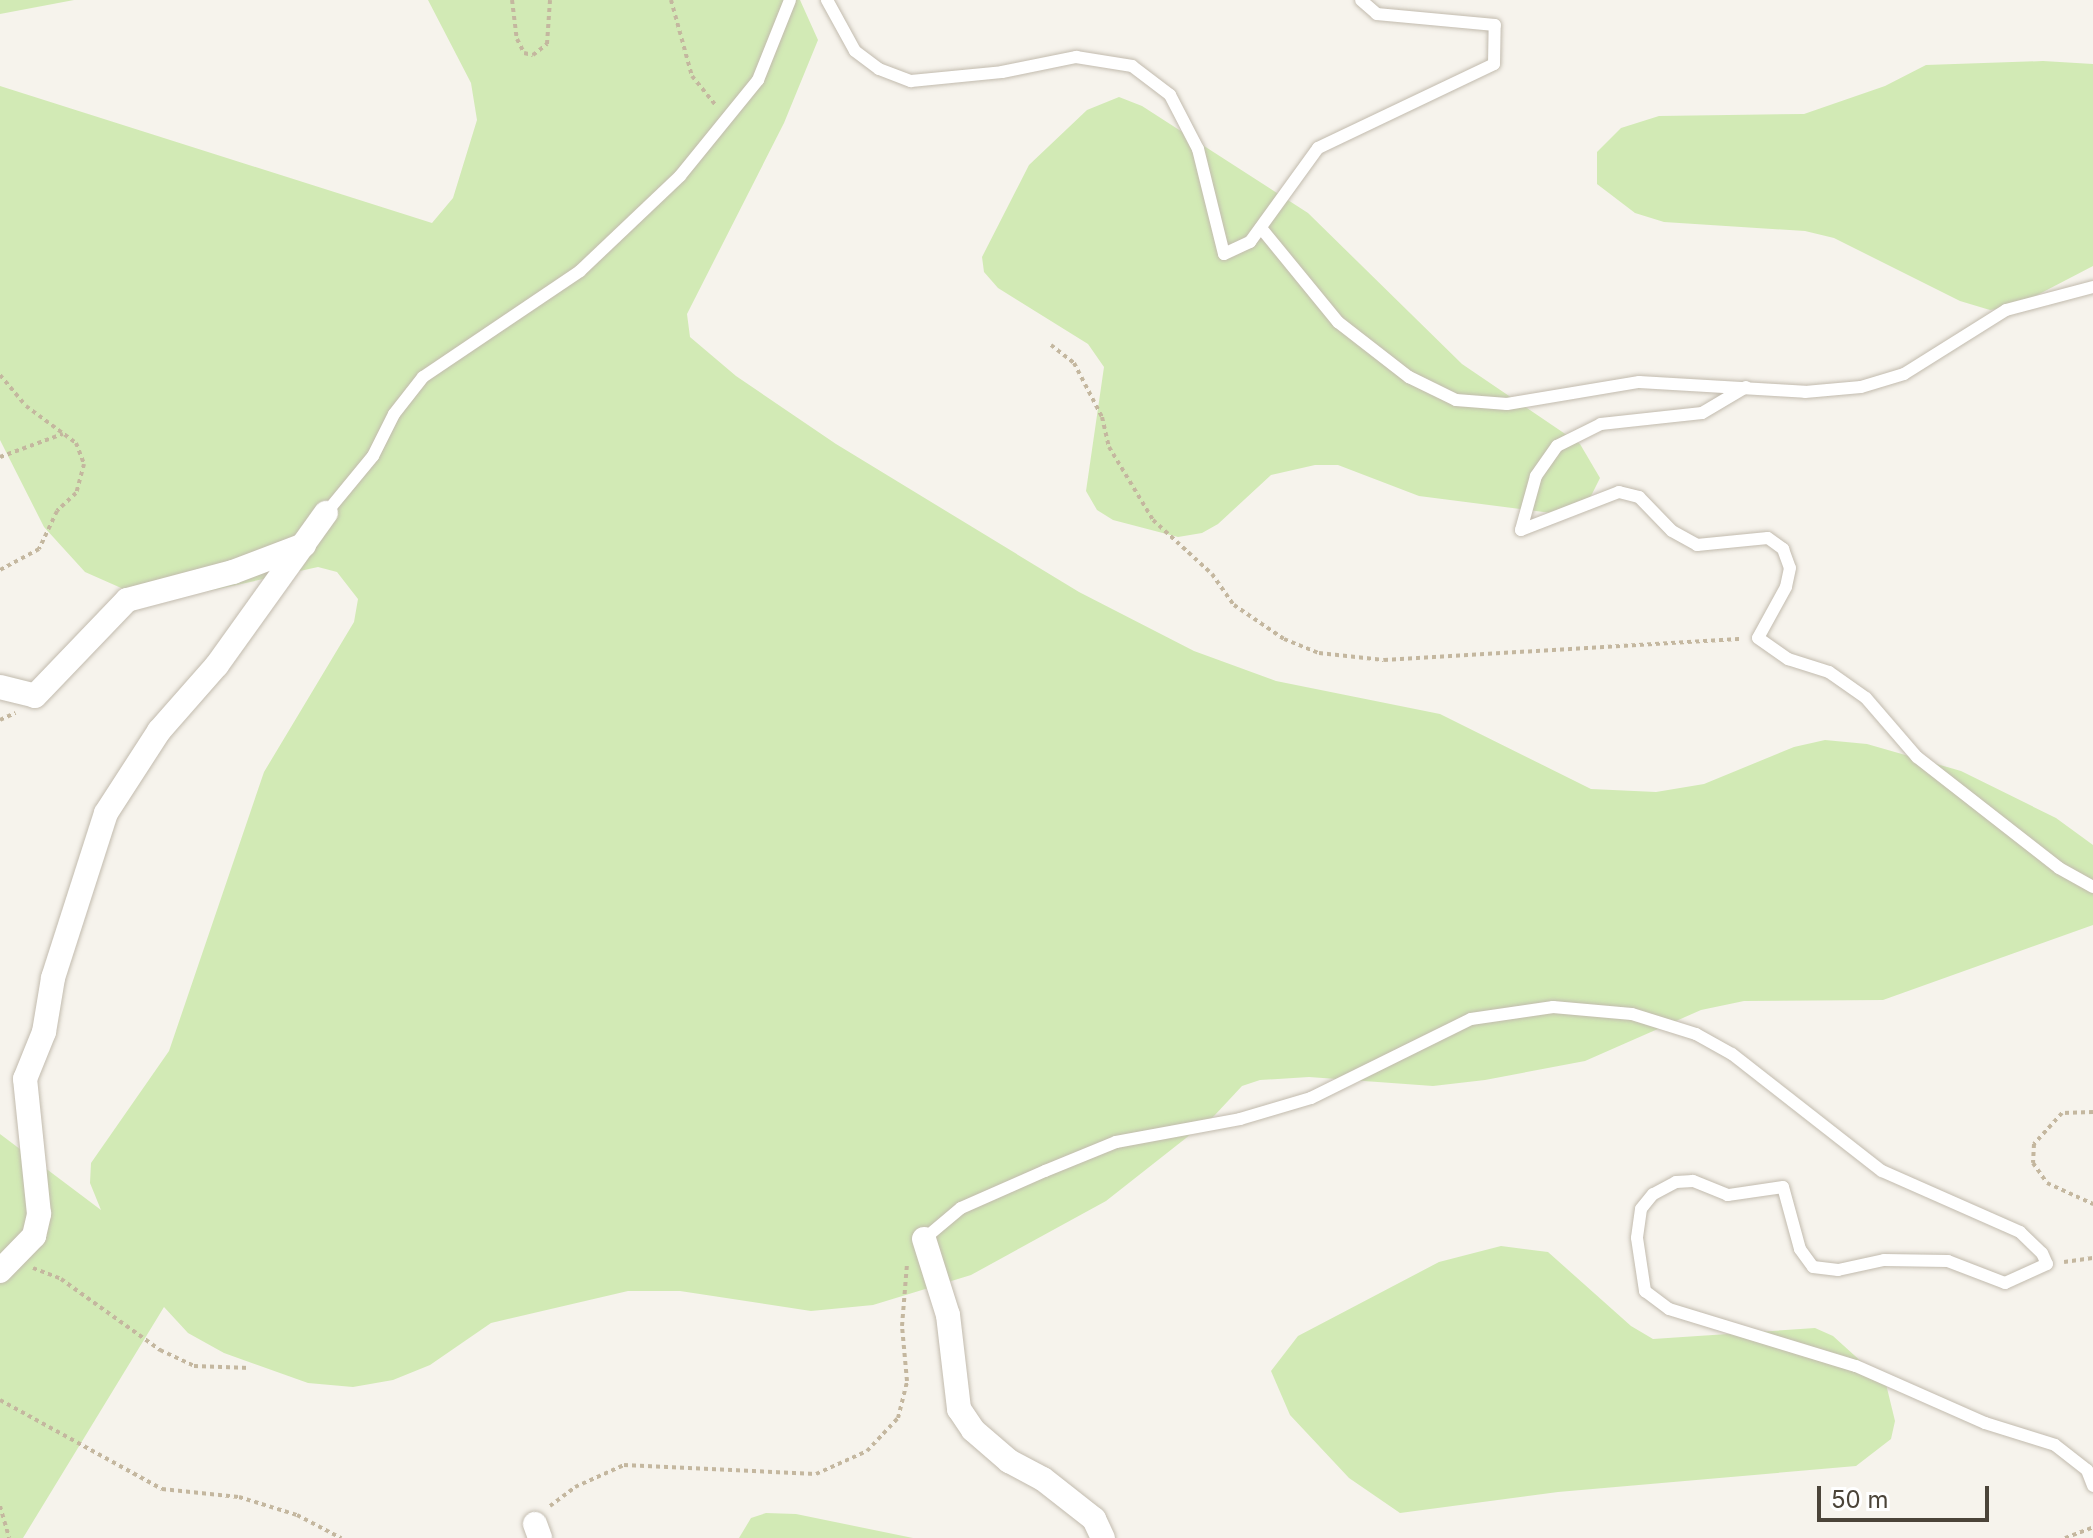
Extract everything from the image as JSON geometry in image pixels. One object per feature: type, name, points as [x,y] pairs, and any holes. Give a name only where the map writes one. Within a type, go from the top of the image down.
[{"type":"street","points":[[7,1266],[34,1236],[39,1214],[25,1079],[44,1032],[53,978],[106,813],[159,731],[217,665],[326,513]]},
{"type":"street","points":[[0,687],[35,696],[127,600],[233,572],[304,545]]},
{"type":"street","points":[[924,1239],[948,1315],[959,1409],[973,1430],[1009,1461],[1043,1479],[1094,1519],[1103,1538]]},
{"type":"lane","points":[[326,513],[373,456],[394,414],[423,377],[580,271],[680,176],[728,121],[758,80],[790,0]]},
{"type":"lane","points":[[827,0],[855,51],[879,69],[911,81],[1002,72],[1076,57],[1132,66],[1170,95],[1198,149],[1224,254],[1250,242],[1318,148],[1494,64],[1495,25],[1377,14],[1361,0]]},
{"type":"lane","points":[[1261,228],[1338,322],[1409,377],[1456,400],[1507,404],[1639,382],[1805,392],[1861,387],[1904,374],[2006,310],[2093,287]]},
{"type":"lane","points":[[1746,387],[1702,413],[1601,424],[1557,446],[1536,476],[1521,530],[1619,492],[1639,497],[1672,531],[1697,545],[1768,538],[1783,549],[1790,568],[1786,587],[1758,638],[1788,659],[1829,672],[1866,698],[1917,757],[2059,868],[2093,887]]},
{"type":"lane","points":[[924,1239],[961,1208],[1116,1142],[1240,1119],[1311,1098],[1471,1019],[1553,1007],[1632,1014],[1696,1034],[1732,1054],[1882,1171],[2020,1232],[2042,1253],[2047,1264],[2005,1283],[1948,1261],[1884,1260],[1838,1270],[1813,1267],[1800,1249],[1783,1187],[1728,1195],[1693,1181],[1676,1182],[1653,1194],[1641,1209],[1637,1238],[1645,1291],[1669,1309],[1826,1355],[1985,1423],[2055,1445],[2087,1470],[2093,1486]]},
{"type":"path","points":[[512,0],[517,39],[524,53],[533,55],[547,44],[550,0]]},
{"type":"path","points":[[671,0],[692,76],[728,121]]},
{"type":"path","points":[[1051,345],[1074,363],[1102,417],[1109,447],[1153,520],[1212,574],[1234,605],[1284,639],[1319,653],[1384,660],[1758,638]]},
{"type":"path","points":[[0,375],[26,406],[76,443],[84,464],[76,493],[57,511],[39,549],[0,570]]},
{"type":"path","points":[[0,457],[63,434]]},
{"type":"path","points":[[2093,1112],[2062,1113],[2034,1144],[2033,1163],[2047,1183],[2093,1204]]},
{"type":"path","points":[[537,1531],[575,1487],[624,1465],[816,1474],[867,1451],[898,1418],[907,1381],[904,1267],[924,1239]]},
{"type":"path","points":[[2047,1264],[2093,1258]]},
{"type":"path","points":[[7,1266],[61,1279],[160,1350],[194,1366],[250,1368]]},
{"type":"path","points":[[0,1400],[162,1489],[239,1497],[297,1515],[341,1538]]},
{"type":"path","points":[[0,1506],[9,1538]]},
{"type":"path","points":[[2065,1538],[2093,1527]]},
{"type":"green space","points":[[0,0],[74,0],[0,14]]},
{"type":"green space","points":[[428,0],[800,0],[818,40],[784,123],[687,314],[690,337],[736,376],[836,444],[1079,592],[1194,651],[1276,681],[1440,714],[1591,789],[1656,792],[1704,784],[1794,747],[1825,740],[1867,744],[1961,771],[2056,818],[2093,845],[2093,925],[1883,1000],[1744,1001],[1701,1010],[1585,1061],[1485,1080],[1433,1086],[1309,1077],[1260,1080],[1242,1086],[1214,1116],[1106,1201],[971,1275],[873,1305],[811,1311],[680,1291],[628,1291],[491,1323],[430,1365],[393,1380],[353,1387],[308,1383],[224,1353],[188,1333],[164,1307],[23,1538],[0,1538],[0,1134],[101,1210],[90,1183],[91,1163],[169,1051],[264,772],[354,622],[358,599],[337,572],[318,567],[209,591],[137,595],[85,572],[44,527],[0,440],[0,86],[432,223],[453,198],[477,120],[471,83]]},
{"type":"green space","points":[[2043,61],[2093,64],[2093,266],[2014,307],[1990,310],[1960,301],[1834,238],[1805,231],[1664,222],[1635,213],[1597,184],[1597,152],[1621,128],[1659,116],[1804,114],[1885,86],[1926,65]]},
{"type":"green space","points":[[1119,97],[1142,106],[1308,213],[1462,364],[1580,444],[1600,478],[1586,506],[1567,515],[1419,496],[1338,465],[1315,465],[1271,475],[1218,524],[1202,533],[1178,537],[1113,520],[1097,510],[1086,491],[1104,367],[1088,344],[998,288],[984,272],[982,257],[1029,165],[1087,110]]},
{"type":"green space","points":[[1501,1246],[1548,1252],[1631,1326],[1653,1339],[1815,1328],[1833,1336],[1886,1384],[1895,1421],[1891,1439],[1856,1466],[1558,1492],[1400,1513],[1349,1478],[1290,1415],[1271,1371],[1298,1336],[1439,1262]]},
{"type":"green space","points":[[766,1513],[796,1514],[913,1538],[739,1538],[751,1518]]}]
